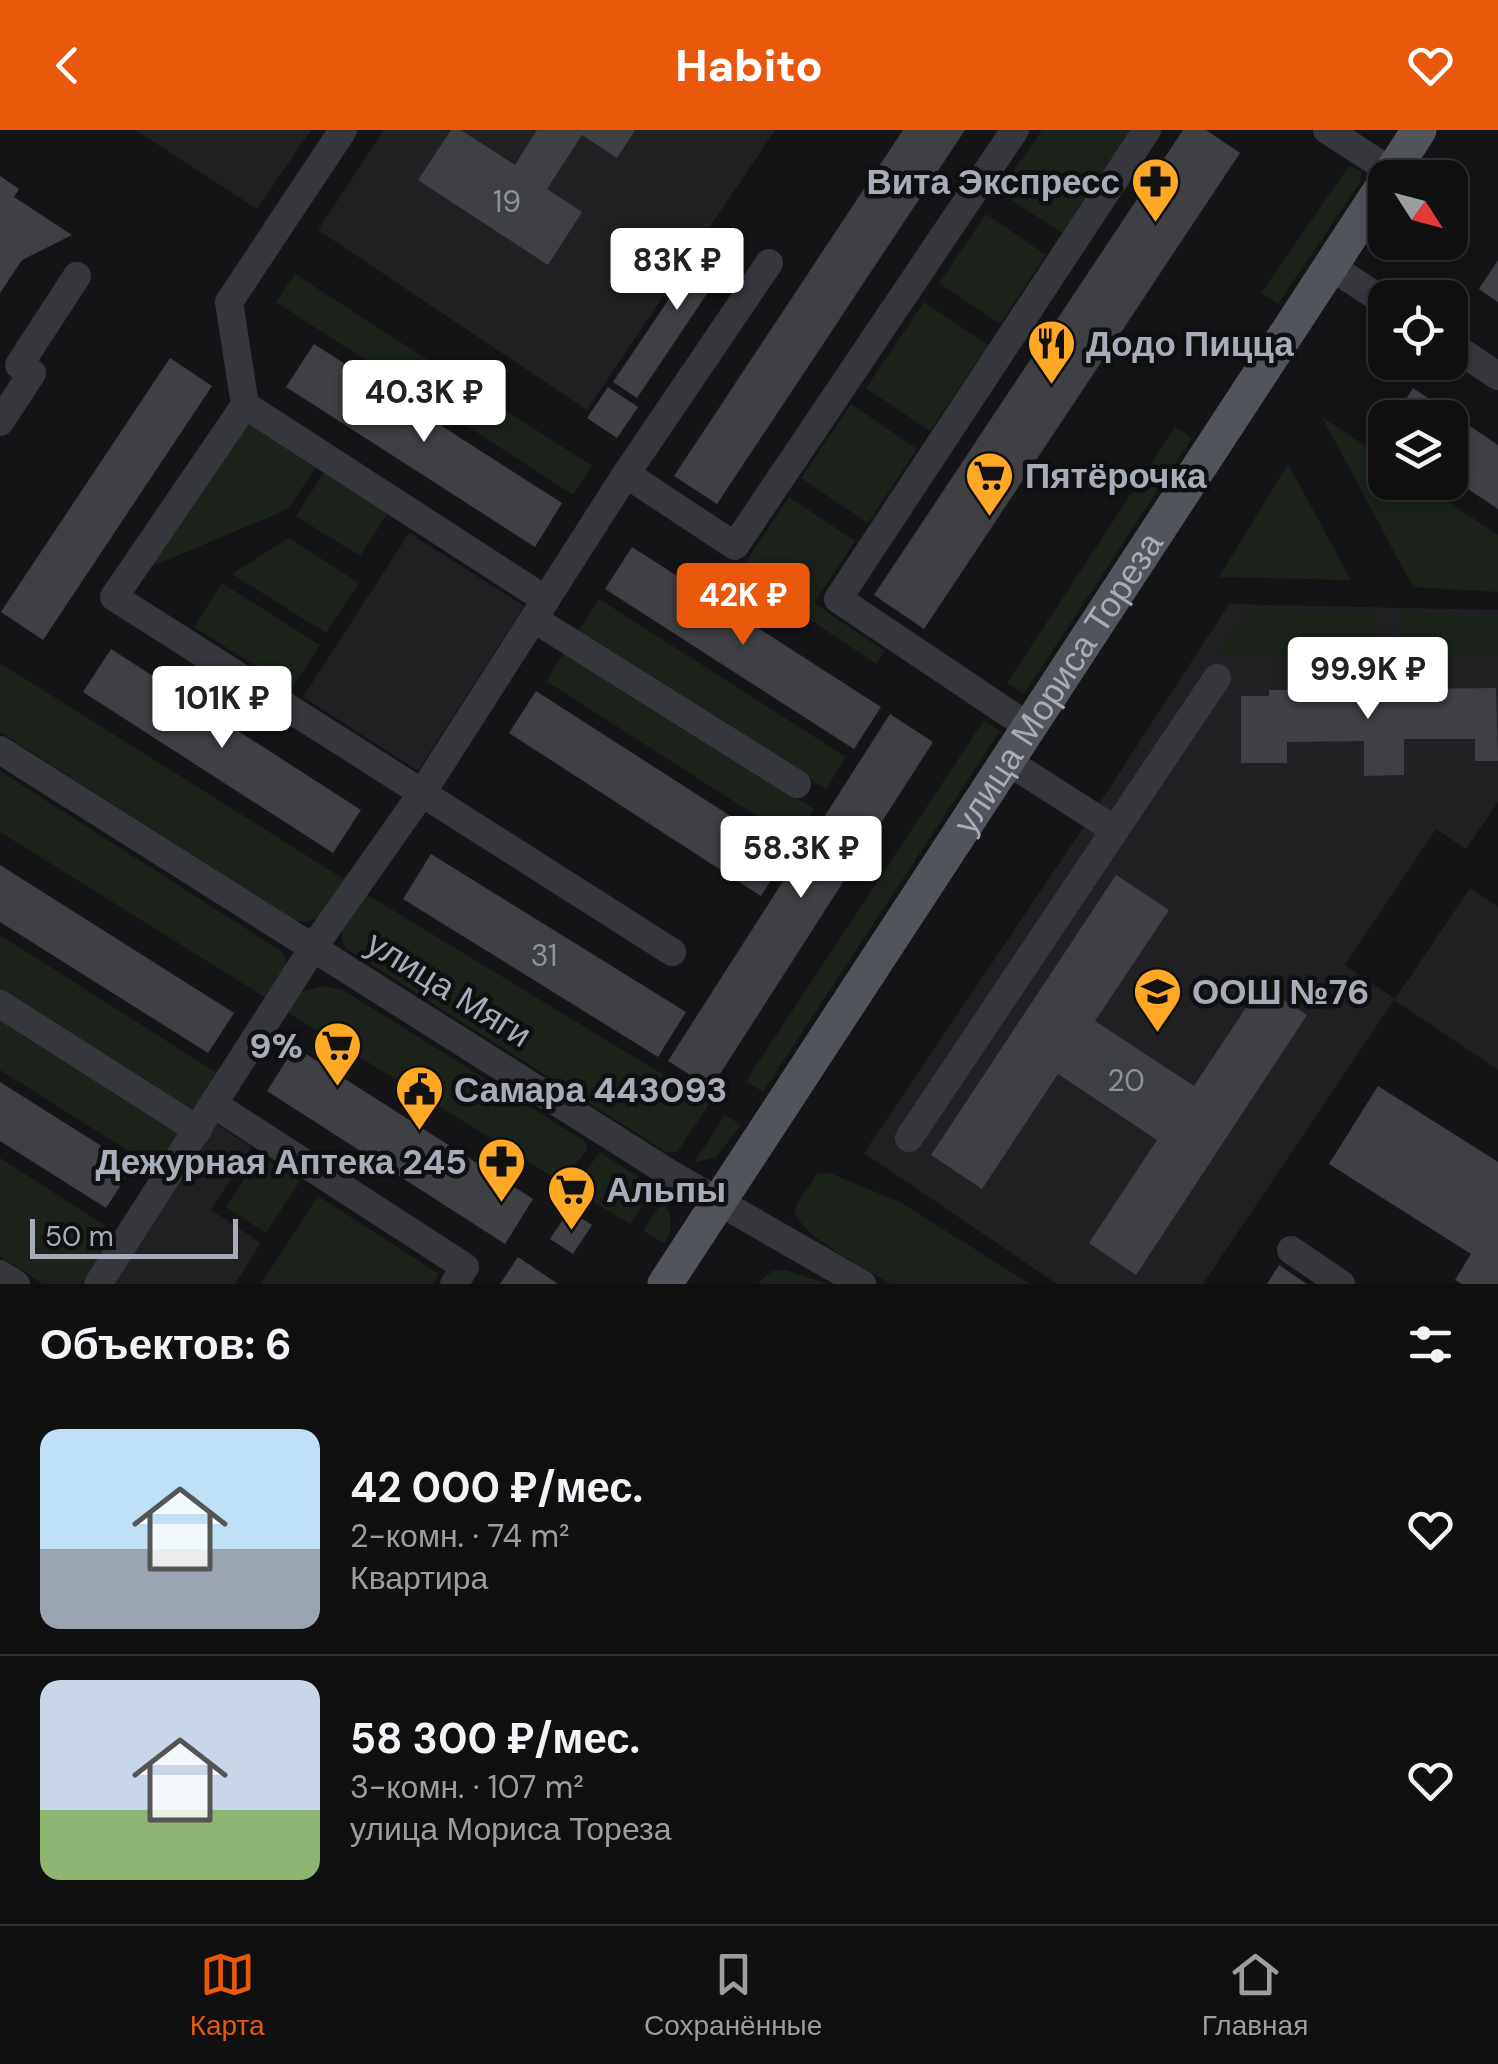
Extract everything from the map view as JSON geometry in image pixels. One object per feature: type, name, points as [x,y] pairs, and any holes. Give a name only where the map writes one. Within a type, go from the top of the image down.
[{"type":"main road","name":"улица Мориса Тореза","points":[[1399,160],[1419,130]]},
{"type":"main road","name":"улица Мориса Тореза","points":[[665,1284],[1368,208]]},
{"type":"street","points":[[343,130],[229,302],[244,405],[114,597],[672,952]]},
{"type":"street","points":[[626,474],[735,546],[1015,130]]},
{"type":"street","points":[[1029,727],[838,598],[1147,130]]},
{"type":"street","points":[[1327,130],[1368,162]]},
{"type":"street","points":[[98,1284],[313,948],[422,794],[626,474],[768,263]]},
{"type":"street","points":[[1330,266],[1368,291]]},
{"type":"street","points":[[0,422],[32,373],[19,366],[76,276]]},
{"type":"street","points":[[1468,356],[1498,376]]},
{"type":"street","points":[[244,405],[798,784]]},
{"type":"street","points":[[910,1138],[1216,678]]},
{"type":"street","name":"улица Мяги","points":[[0,750],[719,1201],[862,1284]]},
{"type":"street","points":[[1007,761],[1115,830]]},
{"type":"street","points":[[0,1004],[198,1130]]},
{"type":"street","points":[[215,1105],[466,1266],[454,1284]]},
{"type":"street","points":[[1291,1250],[1340,1284]]},
{"type":"street","points":[[0,1274],[16,1284]]},
{"type":"shaded area","points":[[135,130],[311,130],[257,209]]},
{"type":"shaded area","points":[[384,130],[775,130],[587,410],[318,230]]},
{"type":"shaded area","points":[[1042,130],[1131,130],[1062,233],[999,192]]},
{"type":"shaded area","points":[[1349,166],[1361,171],[1361,181],[1278,304],[1261,293]]},
{"type":"shaded area","points":[[986,214],[1046,255],[1000,324],[939,283]]},
{"type":"shaded area","points":[[295,274],[592,466],[573,495],[276,302]]},
{"type":"shaded area","points":[[924,302],[988,345],[930,431],[866,388]]},
{"type":"shaded area","points":[[851,404],[917,449],[868,523],[801,478]]},
{"type":"shaded area","points":[[1322,417],[1368,448],[1368,500],[1446,500],[1498,535],[1498,592],[1413,587]]},
{"type":"shaded area","points":[[246,420],[317,466],[288,509],[146,569]]},
{"type":"shaded area","points":[[1175,427],[1192,438],[1024,694],[1007,683]]},
{"type":"shaded area","points":[[1288,464],[1351,580],[1219,577]]},
{"type":"shaded area","points":[[325,471],[389,511],[360,556],[296,516]]},
{"type":"shaded area","points":[[789,497],[855,541],[814,603],[885,651],[876,664],[739,572]]},
{"type":"shaded area","points":[[409,533],[524,606],[418,771],[303,697]]},
{"type":"shaded area","points":[[289,538],[359,583],[326,633],[232,574]]},
{"type":"shaded area","points":[[222,583],[320,645],[292,689],[194,627]]},
{"type":"shaded area","points":[[599,599],[846,757],[826,789],[578,631]]},
{"type":"shaded area","name":"ООШ №76","points":[[1229,604],[1498,610],[1498,802],[1466,849],[1436,829],[1345,965],[1395,999],[1470,888],[1498,907],[1498,1070],[1394,1000],[1203,1284],[1057,1284],[864,1153]]},
{"type":"shaded area","points":[[1246,610],[1377,612],[1376,653],[1214,657]]},
{"type":"shaded area","points":[[1399,612],[1498,616],[1498,657],[1398,654]]},
{"type":"shaded area","points":[[566,650],[814,809],[794,840],[546,681]]},
{"type":"shaded area","points":[[0,663],[347,881],[319,919],[293,919],[0,732]]},
{"type":"shaded area","points":[[984,720],[1000,731],[763,1092],[746,1081]]},
{"type":"shaded area","points":[[0,771],[281,951],[285,970],[271,1001],[0,832]]},
{"type":"shaded area","points":[[363,892],[710,1103],[677,1152],[666,1152],[347,949],[343,928]]},
{"type":"shaded area","points":[[0,935],[217,1073],[192,1113],[0,991]]},
{"type":"shaded area","points":[[325,986],[343,990],[583,1140],[586,1151],[561,1182],[287,1012],[301,992]]},
{"type":"shaded area","points":[[0,1014],[182,1129],[157,1169],[0,1070]]},
{"type":"shaded area","points":[[725,1115],[741,1125],[716,1157],[694,1163]]},
{"type":"shaded area","points":[[216,1124],[251,1147],[211,1210],[261,1243],[235,1284],[112,1284]]},
{"type":"shaded area","points":[[600,1152],[656,1188],[630,1224],[572,1189]]},
{"type":"shaded area","points":[[259,1155],[300,1181],[266,1233],[226,1207]]},
{"type":"shaded area","points":[[0,1158],[115,1232],[81,1284],[43,1284],[0,1256]]},
{"type":"shaded area","points":[[830,1173],[900,1202],[1030,1284],[891,1284],[839,1254],[808,1231],[794,1214],[817,1174]]},
{"type":"shaded area","points":[[318,1196],[439,1274],[433,1284],[261,1284]]},
{"type":"shaded area","points":[[662,1202],[671,1222],[664,1243],[643,1231]]},
{"type":"shaded area","points":[[786,1270],[828,1284],[757,1284],[772,1271]]},
{"type":"building","points":[[451,130],[461,130],[515,165],[537,130],[635,130],[617,158],[582,135],[547,189],[582,212],[548,265],[418,180]]},
{"type":"building","points":[[903,130],[965,130],[717,504],[674,476]]},
{"type":"building","points":[[1183,130],[1206,130],[1240,153],[924,629],[874,595]]},
{"type":"building","points":[[0,176],[19,189],[14,197],[72,235],[22,260],[0,293]]},
{"type":"building","points":[[717,228],[741,243],[637,398],[613,382]]},
{"type":"building","points":[[1498,260],[1498,302],[1479,289]]},
{"type":"building","points":[[314,344],[562,503],[535,547],[286,387]]},
{"type":"building","points":[[170,358],[212,386],[43,640],[1,612]]},
{"type":"building","points":[[608,387],[638,407],[617,438],[587,418]]},
{"type":"building","points":[[1413,388],[1431,400],[1405,400]]},
{"type":"building","points":[[1468,425],[1498,445],[1498,509],[1468,489]]},
{"type":"building","points":[[632,547],[881,707],[854,749],[605,589]]},
{"type":"building","points":[[111,649],[361,810],[333,853],[83,692]]},
{"type":"building","points":[[1411,685],[1411,689],[1496,688],[1498,761],[1475,761],[1475,739],[1404,739],[1404,775],[1364,776],[1364,741],[1287,742],[1287,763],[1241,763],[1241,696],[1269,696],[1269,690],[1358,690],[1358,686]]},
{"type":"building","points":[[536,691],[788,853],[761,896],[509,733]]},
{"type":"building","points":[[890,714],[933,742],[711,1088],[668,1061]]},
{"type":"building","points":[[431,854],[686,1012],[658,1057],[403,899]]},
{"type":"building","points":[[0,865],[234,1013],[208,1053],[0,922]]},
{"type":"building","points":[[1116,875],[1169,910],[1095,1021],[1194,1086],[1261,985],[1307,1015],[1136,1275],[1089,1243],[1157,1140],[1058,1074],[982,1189],[931,1155]]},
{"type":"building","points":[[295,1047],[533,1199],[505,1244],[267,1091]]},
{"type":"building","points":[[0,1082],[133,1166],[106,1208],[0,1141]]},
{"type":"building","points":[[1378,1086],[1498,1162],[1498,1284],[1462,1284],[1455,1280],[1471,1254],[1329,1164]]},
{"type":"building","name":"Альпы","points":[[569,1210],[592,1225],[573,1254],[550,1239]]},
{"type":"building","points":[[518,1257],[558,1284],[500,1284]]},
{"type":"building","points":[[1279,1265],[1307,1284],[1267,1284]]},
{"type":"place","name":"Вита Экспресс","points":[[1155,224]]},
{"type":"place","name":"Додо Пицца","points":[[1051,386]]},
{"type":"place","name":"Пятёрочка","points":[[990,518]]},
{"type":"place","name":"ООШ №76","points":[[1157,1034]]},
{"type":"place","name":"9%","points":[[338,1088]]},
{"type":"place","name":"Самара 443093","points":[[419,1132]]},
{"type":"place","name":"Дежурная Аптека 245","points":[[502,1204]]},
{"type":"place","name":"Альпы","points":[[571,1232]]}]
